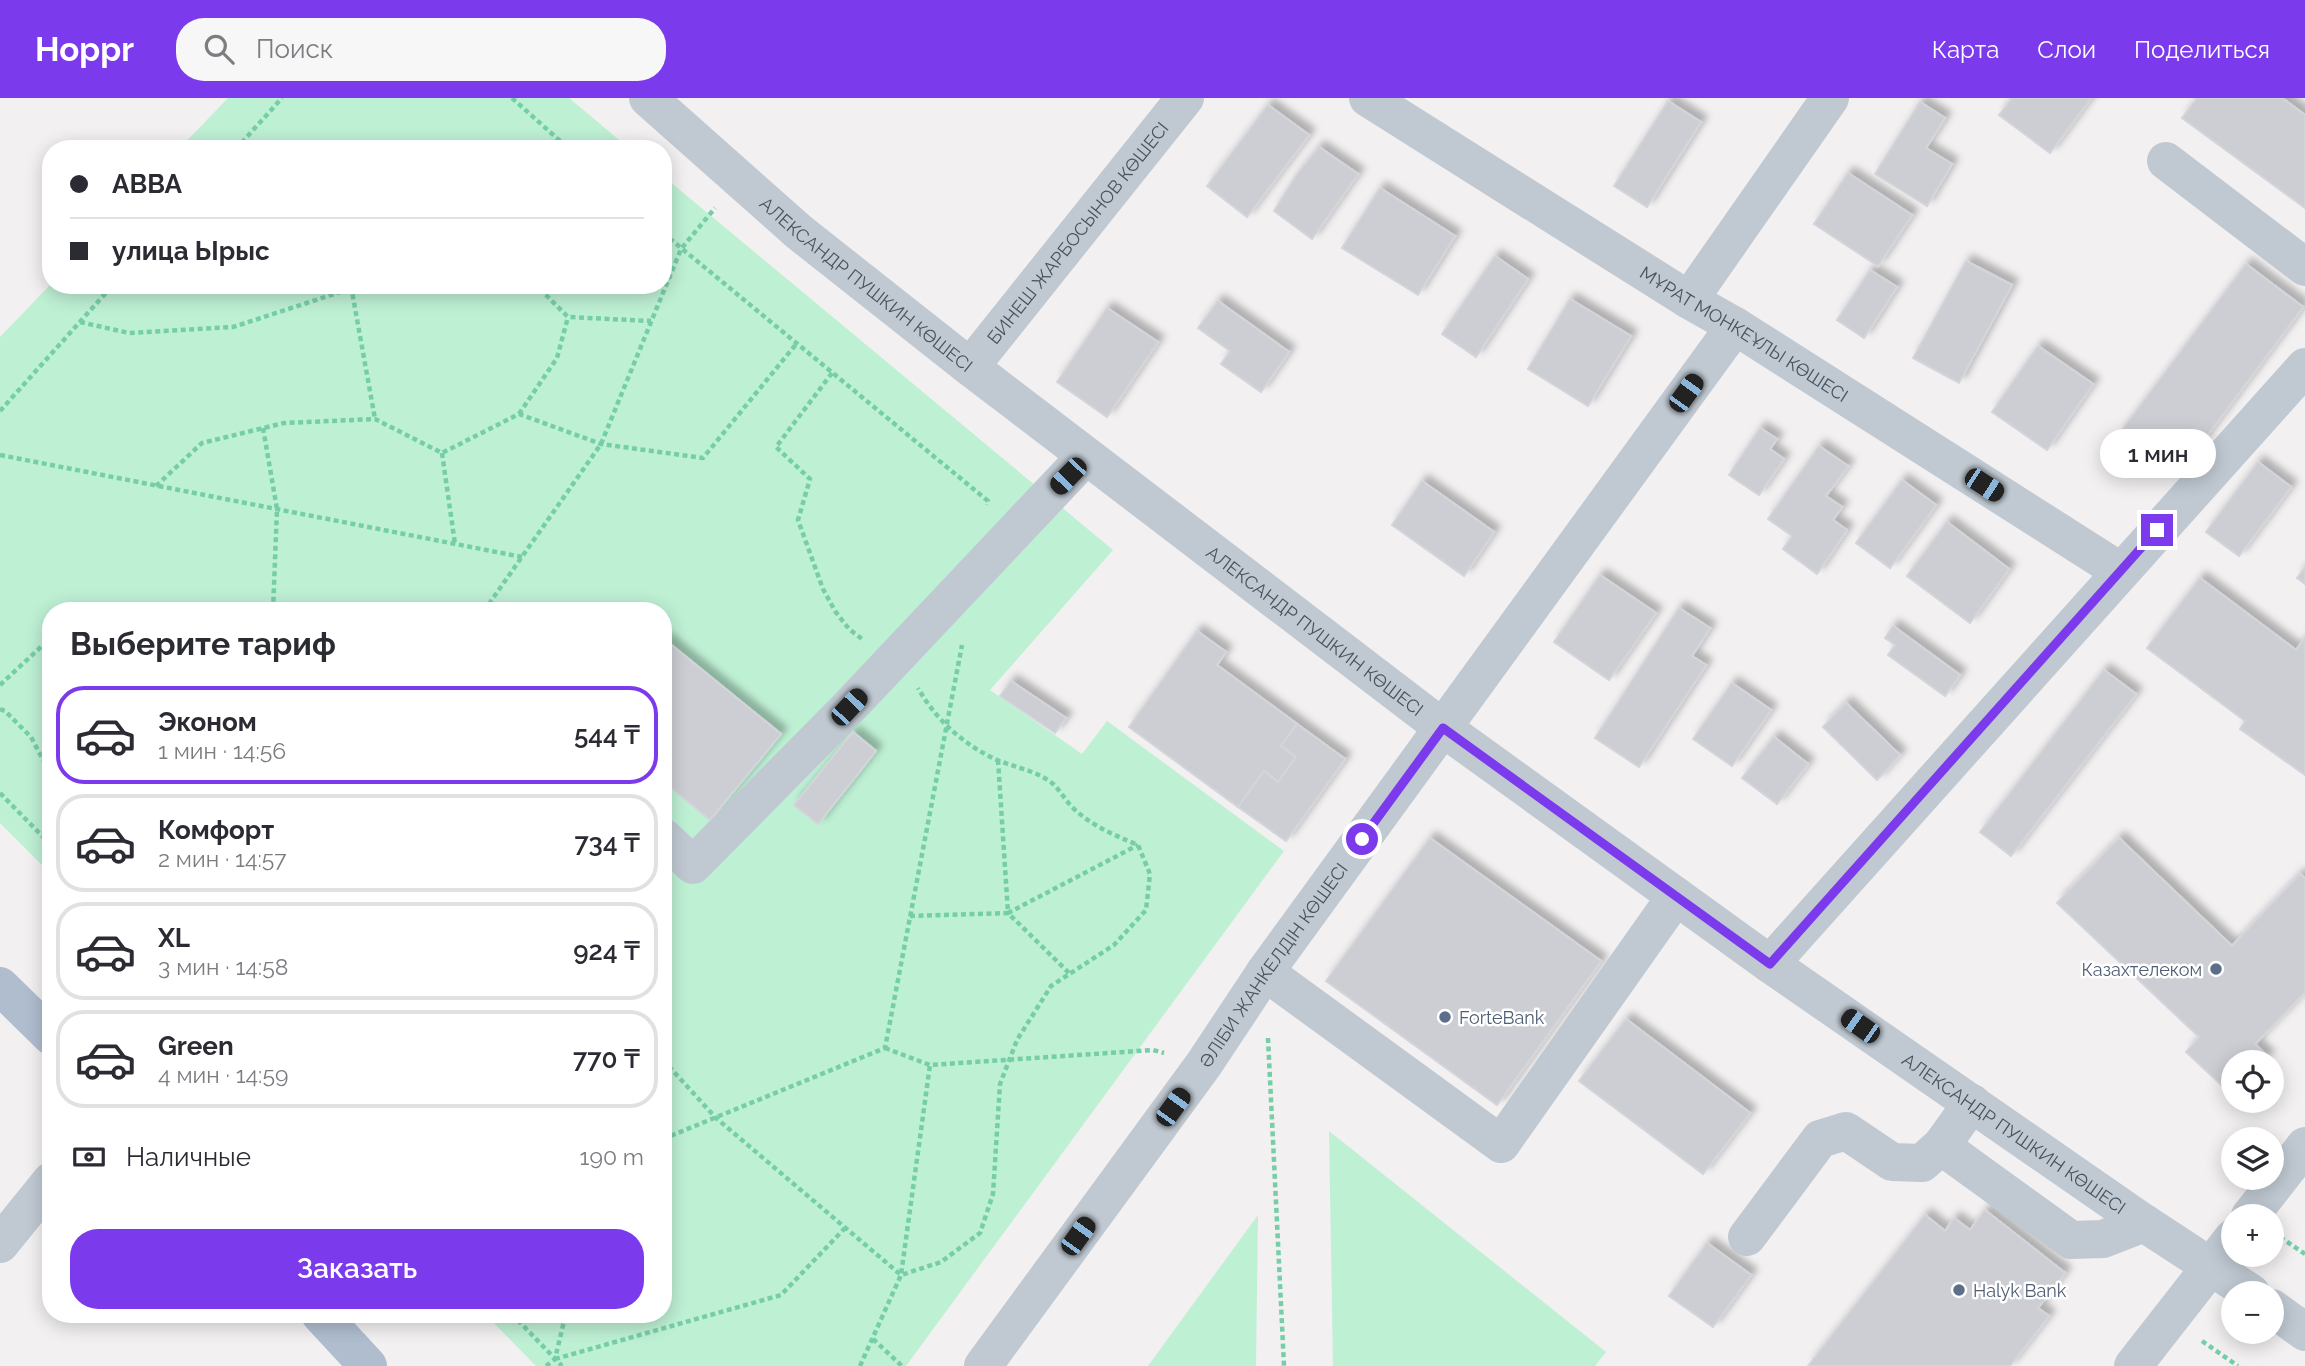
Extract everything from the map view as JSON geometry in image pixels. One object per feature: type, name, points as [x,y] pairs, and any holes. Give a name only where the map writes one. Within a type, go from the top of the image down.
[{"type":"main road","points":[[0,986],[42,1026]]},
{"type":"main road","points":[[328,1323],[368,1366]]},
{"type":"street","name":"АЛЕКСАНДР ПУШКИН КӨШЕСІ","points":[[648,98],[799,232],[970,368],[1443,728],[1770,964],[2144,1223],[2221,1252]]},
{"type":"street","name":"БИНЕШ ЖАРБОСЫНОВ КӨШЕСІ","points":[[970,368],[1185,98]]},
{"type":"street","name":"МҰРАТ МОНКЕҰЛЫ КӨШЕСІ","points":[[1368,98],[1689,300],[1735,326],[2120,571]]},
{"type":"street","points":[[1689,300],[1830,98]]},
{"type":"street","points":[[2166,161],[2305,267]]},
{"type":"street","name":"ӘЛІБИ ЖАНКЕЛДІН КӨШЕСІ","points":[[983,1366],[1205,1064],[1265,972],[1735,326]]},
{"type":"street","points":[[1770,964],[2305,367]]},
{"type":"street","points":[[672,845],[694,865],[1086,456]]},
{"type":"street","points":[[1265,972],[1501,1144],[1676,896]]},
{"type":"street","points":[[1747,1237],[1820,1139],[1846,1131],[1892,1162],[1922,1163],[1941,1146],[1972,1102]]},
{"type":"street","points":[[1941,1146],[2071,1240],[2103,1239],[2144,1223]]},
{"type":"street","points":[[2259,1204],[2305,1146]]},
{"type":"street","points":[[0,1244],[42,1192]]},
{"type":"street","points":[[2133,1366],[2221,1253]]},
{"type":"street","points":[[2284,1317],[2305,1332]]},
{"type":"path","points":[[244,140],[282,98]]},
{"type":"path","points":[[512,98],[559,140]]},
{"type":"path","points":[[672,270],[681,248],[739,179]]},
{"type":"path","points":[[0,411],[105,294]]},
{"type":"path","points":[[80,322],[128,333],[233,327],[328,294]]},
{"type":"path","points":[[352,294],[375,419]]},
{"type":"path","points":[[545,294],[568,317],[651,321]]},
{"type":"path","points":[[490,602],[601,444],[662,294]]},
{"type":"path","points":[[442,453],[519,414],[557,358],[568,317]]},
{"type":"path","points":[[519,414],[601,444],[703,458],[797,343]]},
{"type":"path","points":[[832,373],[776,447],[810,480],[798,520],[823,589],[835,611],[849,629],[915,682],[926,702],[947,727],[998,760],[1028,769],[1054,784],[1071,806],[1096,827],[1138,845],[1150,874],[1146,910],[1114,945],[1051,986],[1017,1040],[1000,1084],[993,1194],[980,1233],[941,1262],[901,1275]]},
{"type":"path","points":[[156,486],[202,443],[284,423],[375,419],[442,453]]},
{"type":"path","points":[[263,428],[277,509],[273,602]]},
{"type":"path","points":[[442,453],[455,544]]},
{"type":"path","points":[[0,455],[522,557]]},
{"type":"path","points":[[0,685],[42,646]]},
{"type":"path","points":[[0,709],[31,737],[42,758]]},
{"type":"path","points":[[998,760],[1008,912],[1070,974]]},
{"type":"path","points":[[0,793],[42,836]]},
{"type":"path","points":[[910,916],[1008,912],[1138,845]]},
{"type":"path","points":[[1265,972],[1284,1366]]},
{"type":"path","points":[[885,1048],[930,1065],[1153,1050],[1205,1064]]},
{"type":"path","points":[[860,1366],[901,1275],[930,1065]]},
{"type":"path","points":[[672,1070],[716,1118],[901,1275]]},
{"type":"path","points":[[546,1366],[555,1359],[781,1296],[846,1227]]},
{"type":"path","points":[[2284,1240],[2305,1254]]},
{"type":"path","points":[[521,1323],[562,1366]]},
{"type":"path","points":[[555,1359],[564,1323]]},
{"type":"path","points":[[873,1339],[902,1366]]},
{"type":"green space","points":[[228,98],[569,98],[619,140],[188,140]]},
{"type":"green space","points":[[672,183],[1113,550],[990,690],[1082,754],[1107,721],[1284,851],[906,1366],[536,1366],[494,1323],[672,1323],[672,602],[42,602],[42,865],[0,823],[0,337],[42,293],[672,294]]},
{"type":"green space","points":[[1329,1131],[1606,1352],[1595,1366],[1333,1366]]},
{"type":"green space","points":[[1258,1215],[1256,1366],[1148,1366]]},
{"type":"building","points":[[2012,98],[2091,98],[2050,153],[1999,115]]},
{"type":"building","points":[[2197,98],[2282,98],[2305,115],[2305,208],[2182,118]]},
{"type":"building","points":[[1668,101],[1701,122],[1647,207],[1614,186]]},
{"type":"building","points":[[1920,102],[1945,118],[1926,148],[1952,164],[1927,206],[1875,174]]},
{"type":"building","points":[[1268,105],[1309,135],[1247,217],[1207,186]]},
{"type":"building","points":[[1319,147],[1358,174],[1312,239],[1274,211],[1297,174]]},
{"type":"building","points":[[1848,173],[1912,215],[1878,266],[1814,224]]},
{"type":"building","points":[[1380,188],[1455,236],[1418,295],[1342,248]]},
{"type":"building","points":[[1495,256],[1528,279],[1476,357],[1442,334]]},
{"type":"building","points":[[1966,261],[2012,285],[1959,383],[1913,358]]},
{"type":"building","points":[[2246,264],[2303,307],[2176,477],[2119,434]]},
{"type":"building","points":[[1870,270],[1897,287],[1864,338],[1837,320]]},
{"type":"building","points":[[1570,299],[1631,336],[1588,406],[1528,369]]},
{"type":"building","points":[[1218,301],[1289,352],[1261,392],[1221,364],[1230,351],[1198,328]]},
{"type":"building","points":[[1107,308],[1158,342],[1107,417],[1057,382]]},
{"type":"building","points":[[2038,346],[2093,384],[2047,450],[1992,412]]},
{"type":"building","points":[[1760,428],[1777,439],[1770,449],[1784,459],[1759,495],[1729,475]]},
{"type":"building","points":[[1819,446],[1848,466],[1826,496],[1842,507],[1833,520],[1847,530],[1817,574],[1783,549],[1792,536],[1768,519]]},
{"type":"building","points":[[2258,462],[2291,487],[2239,556],[2206,532]]},
{"type":"building","points":[[1902,480],[1936,505],[1890,568],[1856,543]]},
{"type":"building","points":[[1422,481],[1494,532],[1464,576],[1392,525]]},
{"type":"building","points":[[1947,522],[2009,569],[1970,623],[1907,576]]},
{"type":"building","points":[[2305,567],[2305,584],[2297,578]]},
{"type":"building","points":[[1600,575],[1656,613],[1609,680],[1554,642]]},
{"type":"building","points":[[2200,578],[2296,650],[2305,638],[2305,775],[2240,729],[2245,721],[2147,648]]},
{"type":"building","points":[[1679,608],[1710,628],[1692,656],[1706,665],[1639,767],[1595,738]]},
{"type":"building","points":[[1893,626],[1960,675],[1945,696],[1888,655],[1895,645],[1885,638]]},
{"type":"building","points":[[1197,631],[1226,652],[1217,665],[1297,724],[1281,746],[1296,757],[1278,782],[1264,771],[1238,807],[1129,727]]},
{"type":"building","points":[[672,645],[781,734],[710,820],[672,788]]},
{"type":"building","points":[[2104,670],[2136,694],[2011,856],[1980,832]]},
{"type":"building","points":[[1011,681],[1066,718],[1055,733],[1000,696]]},
{"type":"building","points":[[1732,683],[1771,710],[1732,766],[1693,739]]},
{"type":"building","points":[[1846,703],[1900,755],[1877,780],[1823,727]]},
{"type":"building","points":[[1297,724],[1345,759],[1286,841],[1238,807],[1264,771],[1278,782],[1296,757],[1281,746]]},
{"type":"building","points":[[853,732],[876,751],[818,824],[794,805]]},
{"type":"building","points":[[1774,737],[1808,764],[1777,804],[1742,778]]},
{"type":"building","points":[[1430,838],[1601,961],[1497,1105],[1326,981]]},
{"type":"building","name":"Казахтелеком","points":[[2119,838],[2232,946],[2300,874],[2305,878],[2305,992],[2255,1044],[2261,1050],[2221,1050],[2221,1085],[2186,1052],[2199,1037],[2057,903]]},
{"type":"building","points":[[1626,1019],[1750,1113],[1703,1174],[1579,1081]]},
{"type":"building","name":"Halyk Bank","points":[[1985,1210],[2065,1273],[2038,1308],[2049,1316],[2010,1366],[1808,1366],[1925,1215],[1945,1231],[1954,1218],[1970,1230]]},
{"type":"building","points":[[1707,1243],[1751,1275],[1713,1327],[1669,1296]]},
{"type":"place","name":"Казахтелеком","points":[[2216,969]]},
{"type":"place","name":"ForteBank","points":[[1445,1017]]},
{"type":"place","name":"Halyk Bank","points":[[1959,1290]]},
{"type":"route","points":[[1362,839],[1443,728],[1770,964],[2157,530]]}]
